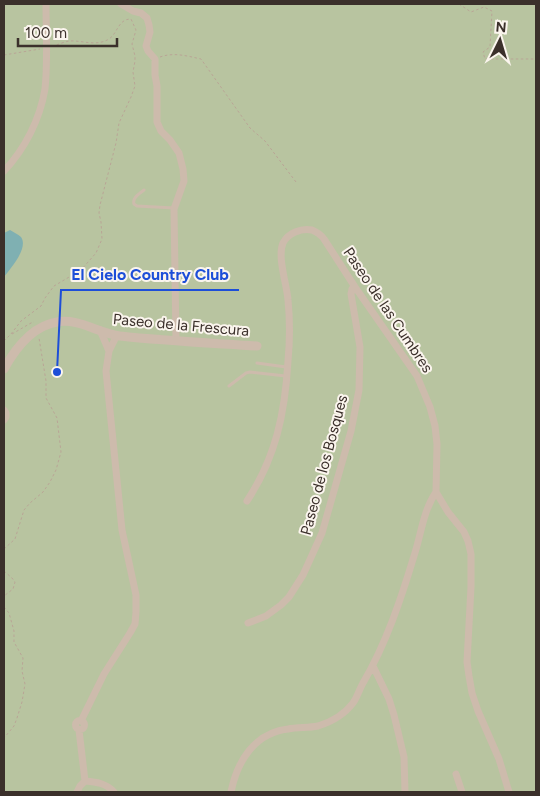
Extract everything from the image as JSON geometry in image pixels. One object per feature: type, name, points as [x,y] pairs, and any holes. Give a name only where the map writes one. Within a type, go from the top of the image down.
[{"type":"street","points":[[4,171],[24,144],[36,120],[44,90],[46,76],[46,4]]},
{"type":"street","points":[[121,4],[133,11],[142,13],[147,18],[150,32],[146,46],[155,59],[157,122],[179,153],[183,169],[184,182],[174,208],[176,340]]},
{"type":"street","name":"Paseo de las Cumbres","points":[[288,368],[290,335],[288,300],[281,250],[283,243],[291,234],[297,231],[312,230],[324,239],[412,368],[424,390],[435,426],[437,444],[436,492]]},
{"type":"street","name":"Paseo de los Bosques","points":[[248,623],[266,616],[289,597],[322,533],[351,431],[359,390],[360,348],[351,294],[352,290],[356,287]]},
{"type":"street","name":"Paseo de la Frescura","points":[[4,369],[14,352],[26,339],[38,330],[55,322],[69,321],[117,336],[257,346]]},
{"type":"street","points":[[100,330],[109,351]]},
{"type":"street","points":[[85,781],[79,730],[76,724],[81,721],[104,674],[135,624],[136,612],[136,595],[122,530],[106,371],[109,351],[117,336]]},
{"type":"street","points":[[247,501],[263,474],[272,452],[284,406],[288,368]]},
{"type":"street","points":[[4,410],[6,417],[4,420]]},
{"type":"street","points":[[231,792],[239,766],[245,755],[256,743],[270,734],[286,729],[317,726],[332,720],[344,713],[353,703],[373,666],[404,590],[425,516],[430,501],[436,492],[448,512],[464,532],[468,541],[472,566],[467,662],[469,676],[478,711],[499,759],[509,792]]},
{"type":"street","points":[[373,666],[389,699],[394,715],[404,757],[404,792]]},
{"type":"street","points":[[456,774],[462,792]]},
{"type":"street","points":[[77,792],[85,781]]},
{"type":"street","points":[[85,781],[109,786],[114,792]]},
{"type":"lane","points":[[144,190],[133,201],[137,206],[174,208]]},
{"type":"lane","points":[[257,363],[288,368]]},
{"type":"lane","points":[[229,386],[250,372],[288,376]]},
{"type":"path","points":[[459,4],[471,12],[484,7],[492,11],[490,47],[483,52],[485,59],[536,59]]},
{"type":"path","points":[[4,55],[46,48],[70,41],[103,42],[110,39],[126,19],[131,19],[136,30],[132,44],[135,56],[134,86],[119,123],[116,143],[100,205],[102,239],[96,253],[81,270],[54,286],[41,306],[21,321],[4,341]]},
{"type":"path","points":[[155,59],[178,54],[201,59],[250,128],[265,141],[296,182]]},
{"type":"path","points":[[4,550],[15,538],[24,510],[47,487],[56,470],[61,452],[57,418],[46,398],[46,381],[36,324],[31,322],[9,336]]},
{"type":"path","points":[[4,571],[15,582],[13,589],[4,596]]},
{"type":"path","points":[[4,608],[9,613],[14,631],[14,642],[22,658],[25,684],[22,702],[14,726],[4,738]]},
{"type":"green space","points":[[4,4],[536,4],[536,792],[4,792]]},
{"type":"water","points":[[10,230],[21,237],[23,247],[18,258],[4,277],[4,233]]},
{"type":"place","name":"El Cielo Country Club","points":[[57,372]]}]
